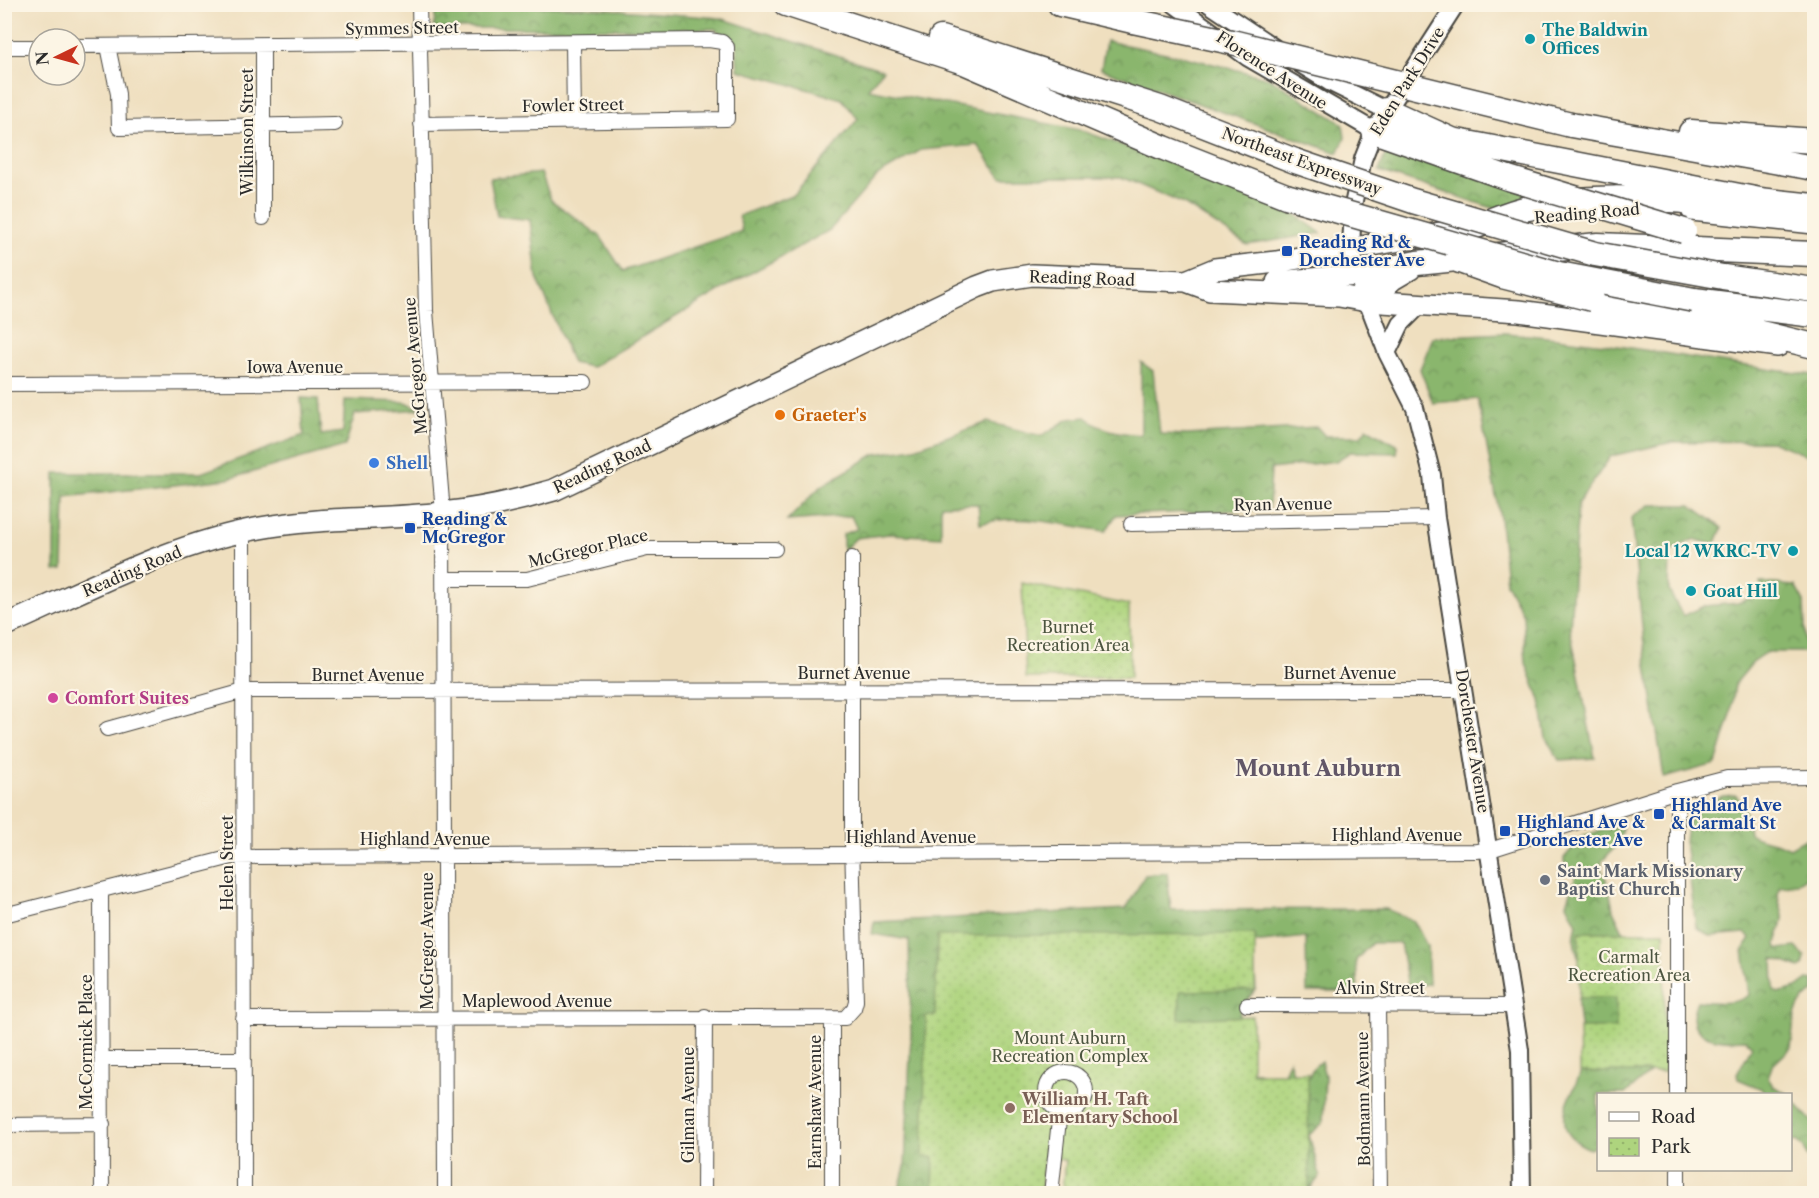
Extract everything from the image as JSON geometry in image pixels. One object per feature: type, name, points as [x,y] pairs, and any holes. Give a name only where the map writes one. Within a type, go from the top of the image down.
[{"type":"highway","points":[[786,4],[964,62],[1164,148],[1502,276],[1592,299],[1715,322],[1815,346]]},
{"type":"highway","name":"Northeast Expressway","points":[[795,4],[925,34],[1045,70],[1160,108],[1294,161],[1413,201],[1595,254],[1724,277],[1815,290]]},
{"type":"highway","points":[[1060,4],[1236,43],[1571,125],[1807,167]]},
{"type":"highway","points":[[1386,110],[1452,140],[1760,200],[1815,206]]},
{"type":"highway","points":[[1571,125],[1810,141]]},
{"type":"highway","points":[[1374,131],[1508,178],[1751,250]]},
{"type":"highway","points":[[1286,196],[1559,274],[1694,300],[1815,315]]},
{"type":"highway","points":[[1470,228],[1528,208],[1569,201],[1659,200],[1728,204],[1760,200]]},
{"type":"highway","points":[[1357,275],[1417,263],[1598,245],[1815,254]]},
{"type":"highway","points":[[1367,301],[1392,278],[1417,263]]},
{"type":"main road","name":"Reading Road","points":[[1186,281],[1215,269],[1352,249],[1560,212],[1645,207],[1731,213],[1815,223]]},
{"type":"main road","name":"Reading Road","points":[[4,626],[176,552],[243,532],[298,522],[443,513],[495,505],[554,490],[993,281],[1032,275],[1186,281],[1210,290],[1339,296],[1367,301],[1519,311],[1815,351]]},
{"type":"main road","points":[[1228,291],[1244,283],[1357,275]]},
{"type":"street","name":"McGregor Avenue","points":[[419,4],[426,311],[434,384],[443,513],[445,1194]]},
{"type":"street","name":"Florence Avenue","points":[[1174,4],[1247,57],[1374,131]]},
{"type":"street","name":"Florence Avenue","points":[[1209,4],[1329,82],[1386,110]]},
{"type":"street","name":"Eden Park Drive","points":[[1367,301],[1357,275],[1352,249],[1357,184],[1374,131],[1456,4]]},
{"type":"street","name":"Symmes Street","points":[[87,46],[709,40],[722,42],[728,47],[727,119]]},
{"type":"street","points":[[573,42],[574,120]]},
{"type":"street","points":[[108,46],[118,94],[119,128],[335,124]]},
{"type":"street","name":"Wilkinson Street","points":[[263,46],[263,218]]},
{"type":"street","points":[[4,47],[27,47]]},
{"type":"street","name":"Fowler Street","points":[[420,123],[727,119]]},
{"type":"street","name":"Dorchester Avenue","points":[[1367,301],[1387,353],[1415,408],[1432,475],[1436,518],[1520,1050],[1522,1194]]},
{"type":"street","points":[[1387,353],[1401,324],[1420,305]]},
{"type":"street","name":"Iowa Avenue","points":[[4,384],[585,382]]},
{"type":"street","name":"Ryan Avenue","points":[[1131,524],[1436,518]]},
{"type":"street","name":"Helen Street","points":[[243,532],[244,1194]]},
{"type":"street","name":"McGregor Place","points":[[444,579],[527,579],[646,549],[775,549]]},
{"type":"street","name":"Earnshaw Avenue","points":[[832,1194],[832,1020],[845,1018],[856,1002],[852,853],[852,558]]},
{"type":"street","name":"Burnet Avenue","points":[[107,729],[244,691],[1464,690]]},
{"type":"street","name":"Highland Avenue","points":[[4,915],[232,857],[1490,849],[1677,791],[1727,778],[1815,777]]},
{"type":"street","points":[[1677,791],[1677,1093]]},
{"type":"street","name":"McCormick Place","points":[[101,890],[102,1194]]},
{"type":"street","name":"Bodmann Avenue","points":[[1378,1004],[1380,1194]]},
{"type":"street","name":"Alvin Street","points":[[1247,1005],[1513,1006]]},
{"type":"street","name":"Maplewood Avenue","points":[[243,1019],[705,1016],[832,1020]]},
{"type":"street","name":"Gilman Avenue","points":[[704,1194],[705,1016]]},
{"type":"street","points":[[102,1059],[243,1059]]},
{"type":"street","points":[[1051,1194],[1060,1111]]},
{"type":"street","points":[[4,1125],[103,1124]]},
{"type":"street","points":[[1678,1171],[1678,1194]]},
{"type":"green space","points":[[436,5],[582,7],[720,18],[883,70],[868,89],[1080,130],[1273,199],[1321,233],[1247,245],[1184,204],[1121,177],[1001,177],[978,145],[921,150],[877,176],[830,230],[729,285],[592,367],[572,363],[537,277],[530,220],[497,216],[490,178],[541,173],[551,200],[600,236],[623,271],[742,231],[739,216],[794,194],[858,119],[842,99],[738,70],[736,42],[715,29],[434,28]]},
{"type":"green space","points":[[1106,41],[1181,56],[1269,78],[1343,124],[1345,138],[1338,153],[1101,69]]},
{"type":"green space","points":[[1389,145],[1548,199],[1499,210],[1379,171]]},
{"type":"green space","points":[[1504,333],[1582,341],[1814,375],[1814,458],[1771,441],[1673,442],[1611,456],[1578,503],[1570,629],[1595,758],[1559,760],[1546,738],[1540,700],[1526,663],[1523,615],[1506,583],[1500,518],[1478,399],[1433,403],[1420,369],[1433,337]]},
{"type":"green space","points":[[1141,362],[1153,371],[1160,434],[1187,435],[1317,427],[1325,436],[1361,436],[1367,428],[1398,446],[1397,453],[1350,452],[1336,461],[1271,469],[1269,509],[1116,515],[1106,531],[1059,523],[1009,519],[980,524],[978,504],[941,505],[941,537],[889,534],[856,538],[843,551],[843,534],[857,529],[851,516],[787,521],[820,487],[875,454],[915,448],[988,422],[1041,436],[1069,419],[1086,417],[1112,430],[1141,435]]},
{"type":"green space","points":[[301,398],[318,399],[321,435],[343,432],[345,400],[406,402],[421,409],[355,414],[345,446],[228,479],[65,497],[63,570],[55,571],[55,473],[201,473],[304,435]]},
{"type":"green space","points":[[1649,505],[1691,505],[1722,528],[1715,545],[1694,539],[1670,551],[1669,591],[1683,616],[1705,606],[1738,603],[1762,593],[1760,583],[1795,586],[1804,602],[1806,652],[1767,652],[1754,661],[1735,684],[1731,714],[1716,764],[1664,778],[1644,645],[1631,518]]},
{"type":"green space","name":"Burnet Recreation Area","points":[[1022,583],[1129,605],[1130,678],[1026,678]]},
{"type":"green space","points":[[1736,795],[1745,806],[1749,833],[1753,836],[1790,848],[1814,834],[1814,853],[1807,877],[1796,884],[1779,887],[1778,892],[1783,920],[1776,946],[1779,949],[1796,947],[1805,957],[1803,966],[1800,968],[1773,958],[1774,990],[1778,993],[1797,988],[1808,980],[1814,981],[1814,992],[1801,1002],[1797,1009],[1791,1048],[1772,1066],[1768,1078],[1773,1086],[1785,1093],[1764,1093],[1762,1089],[1738,1079],[1737,1074],[1752,1046],[1746,1040],[1714,1039],[1698,1031],[1694,1023],[1693,1014],[1697,1001],[1731,1002],[1749,995],[1743,950],[1751,938],[1745,933],[1710,936],[1696,927],[1685,841],[1687,827],[1690,818],[1702,805],[1723,796]]},
{"type":"green space","points":[[1610,828],[1623,829],[1618,844],[1602,861],[1601,869],[1608,883],[1613,910],[1622,929],[1644,953],[1652,1071],[1626,1093],[1597,1093],[1597,1146],[1590,1149],[1570,1135],[1566,1128],[1565,1118],[1569,1099],[1584,1062],[1584,1052],[1578,1008],[1582,977],[1574,940],[1577,924],[1567,904],[1576,875],[1564,862],[1564,858],[1583,836]]},
{"type":"green space","name":"Mount Auburn Recreation Complex","points":[[1167,873],[1171,910],[1386,909],[1414,921],[1427,946],[1429,984],[1408,986],[1400,943],[1372,943],[1356,960],[1358,992],[1307,992],[1306,937],[1253,943],[1256,989],[1240,1009],[1234,1064],[1282,1080],[1289,1060],[1294,1076],[1308,1079],[1313,1068],[1321,1061],[1325,1076],[1323,1123],[1309,1135],[1320,1176],[1307,1193],[1194,1089],[962,1193],[898,1193],[905,1167],[911,1034],[909,940],[872,934],[874,922],[1126,909],[1145,875]]},
{"type":"green space","name":"Carmalt Recreation Area","points":[[1579,932],[1664,932],[1665,1072],[1580,1072],[1579,1028],[1616,1028],[1616,998],[1579,998]]},
{"type":"green space","name":"Mount Auburn Recreation Complex","points":[[1255,934],[1255,990],[1180,991],[1179,1019],[1252,1016],[1252,1073],[1308,1073],[1309,1193],[1062,1193],[1065,1160],[1044,1158],[1041,1193],[933,1193],[934,1157],[923,1157],[926,1016],[935,1016],[937,936]]},
{"type":"green space","points":[[1792,1099],[1814,1124],[1814,1160],[1807,1156],[1804,1148],[1797,1141],[1792,1142]]},
{"type":"place","name":"The Baldwin Offices","points":[[1530,39]]},
{"type":"place","name":"Reading Rd & Dorchester Ave","points":[[1287,251]]},
{"type":"place","name":"Graeter's","points":[[780,415]]},
{"type":"place","name":"Shell","points":[[374,463]]},
{"type":"place","name":"Reading & McGregor","points":[[410,528]]},
{"type":"place","name":"Local 12 WKRC-TV","points":[[1793,551]]},
{"type":"place","name":"Goat Hill","points":[[1691,591]]},
{"type":"place","name":"Comfort Suites","points":[[53,698]]},
{"type":"place","name":"Highland Ave & Carmalt St","points":[[1659,814]]},
{"type":"place","name":"Highland Ave & Dorchester Ave","points":[[1505,831]]},
{"type":"place","name":"Saint Mark Missionary Baptist Church","points":[[1545,880]]},
{"type":"place","name":"William H. Taft Elementary School","points":[[1010,1108]]},
{"type":"district","name":"Mount Auburn","points":[[1318,768]]}]
